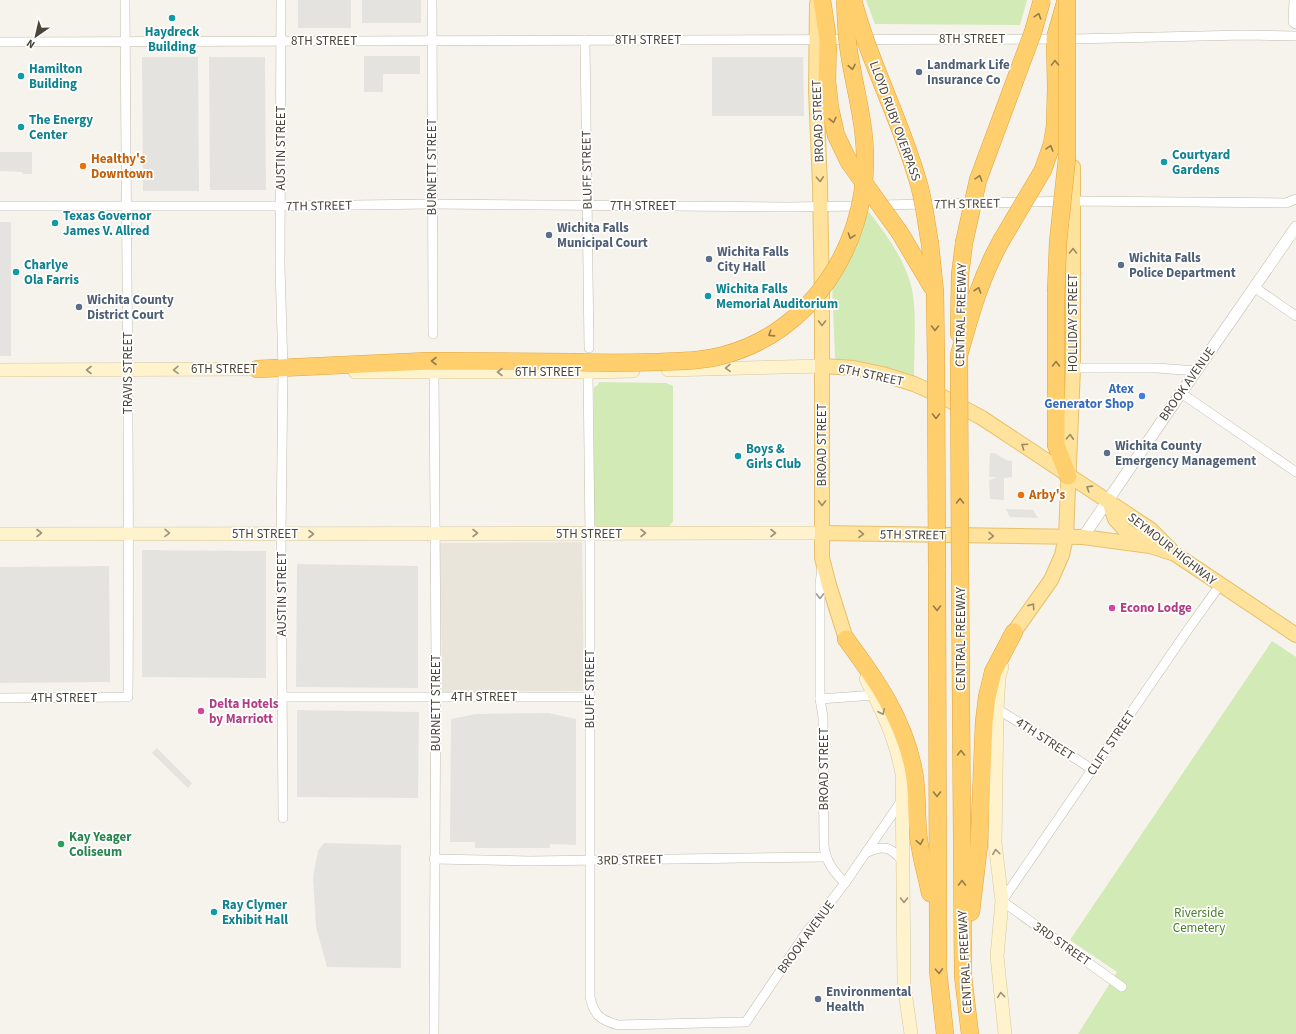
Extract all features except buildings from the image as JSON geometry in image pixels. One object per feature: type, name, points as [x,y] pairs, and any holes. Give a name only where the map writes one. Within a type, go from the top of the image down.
[{"type":"highway","points":[[822,0],[822,40],[830,108],[836,135],[849,162],[900,233],[935,292]]},
{"type":"highway","points":[[257,369],[283,369],[428,361],[628,363],[693,361],[725,355],[753,345],[777,331],[794,318],[814,298],[831,277],[850,239],[862,197],[865,171],[864,132],[848,45],[845,0]]},
{"type":"highway","name":"LLOYD RUBY OVERPASS","points":[[853,0],[867,43],[918,179],[930,244]]},
{"type":"highway","name":"CENTRAL FREEWAY","points":[[970,1034],[963,976],[959,355],[960,275],[964,243],[978,180],[1033,32],[1042,0]]},
{"type":"highway","points":[[959,355],[972,306],[989,262],[1043,170],[1052,144],[1055,126],[1055,38],[1066,0]]},
{"type":"highway","points":[[1066,0],[1066,158],[1058,242],[1056,293],[1056,444],[1068,476]]},
{"type":"highway","name":"CENTRAL FREEWAY","points":[[930,244],[935,292],[936,363],[938,970],[945,1034]]},
{"type":"highway","points":[[963,976],[979,845],[984,722],[987,697],[993,672],[1014,632]]},
{"type":"highway","points":[[846,639],[874,676],[888,701],[910,752],[916,780],[918,832],[938,932]]},
{"type":"main road","name":"BROAD STREET","points":[[817,0],[822,40],[816,90],[823,366],[822,558]]},
{"type":"main road","name":"HOLLIDAY STREET","points":[[1014,632],[1051,580],[1062,555],[1066,537],[1073,368],[1072,0]]},
{"type":"main road","name":"6TH STREET","points":[[283,369],[434,372],[588,372],[823,366],[854,368],[882,374],[914,384],[943,397],[982,418],[1068,476]]},
{"type":"main road","name":"6TH STREET","points":[[0,370],[257,369]]},
{"type":"main road","name":"SEYMOUR HIGHWAY","points":[[1068,476],[1109,501],[1150,529],[1175,554],[1296,636]]},
{"type":"main road","points":[[1109,501],[1114,519],[1126,531],[1150,546]]},
{"type":"main road","name":"5TH STREET","points":[[0,534],[822,533],[1066,537],[1150,546],[1175,554]]},
{"type":"main road","name":"BROOK AVENUE","points":[[1051,580],[1083,538]]},
{"type":"main road","points":[[822,558],[828,585],[846,639],[890,729],[898,754],[902,774],[904,984],[911,1034]]},
{"type":"main road","points":[[1005,1034],[997,956],[1002,901],[995,843],[997,709],[1000,677],[1014,632]]},
{"type":"street","name":"TRAVIS STREET","points":[[125,0],[128,370],[128,697]]},
{"type":"street","name":"AUSTIN STREET","points":[[281,0],[280,275],[283,369],[281,534],[283,818]]},
{"type":"street","name":"BURNETT STREET","points":[[432,0],[433,334]]},
{"type":"street","points":[[1294,0],[1293,22],[1296,24]]},
{"type":"street","name":"8TH STREET","points":[[0,42],[1073,39],[1296,36]]},
{"type":"street","name":"BLUFF STREET","points":[[585,40],[589,348]]},
{"type":"street","name":"7TH STREET","points":[[0,206],[126,207],[432,204],[820,207],[1072,202],[1286,203],[1296,199]]},
{"type":"street","name":"7TH STREET","points":[[1286,203],[1296,208]]},
{"type":"street","name":"BROOK AVENUE","points":[[1083,538],[1296,227]]},
{"type":"street","points":[[1254,287],[1296,316]]},
{"type":"street","points":[[1073,368],[1157,368],[1196,371]]},
{"type":"street","name":"BURNETT STREET","points":[[434,372],[436,533],[434,1034]]},
{"type":"street","name":"BLUFF STREET","points":[[588,372],[590,534],[589,860],[590,997],[592,1006],[598,1015],[606,1021],[618,1025],[746,1022]]},
{"type":"street","points":[[1181,393],[1296,472]]},
{"type":"street","name":"BROAD STREET","points":[[822,558],[820,584],[820,699],[823,716],[824,846],[826,857],[831,867],[845,882]]},
{"type":"street","name":"CLIFT STREET","points":[[1002,901],[1220,585]]},
{"type":"street","points":[[820,699],[874,694]]},
{"type":"street","name":"4TH STREET","points":[[0,698],[128,697]]},
{"type":"street","name":"4TH STREET","points":[[282,697],[590,697]]},
{"type":"street","name":"4TH STREET","points":[[997,709],[1093,770]]},
{"type":"street","name":"BROOK AVENUE","points":[[746,1022],[808,930],[845,882],[903,799]]},
{"type":"street","points":[[866,852],[878,847],[890,848],[903,861]]},
{"type":"street","name":"3RD STREET","points":[[434,859],[589,860],[826,857]]},
{"type":"street","name":"3RD STREET","points":[[1002,901],[1122,987]]},
{"type":"shaded area","points":[[298,0],[351,0],[351,28],[298,28]]},
{"type":"shaded area","points":[[362,0],[421,0],[421,23],[362,23]]},
{"type":"shaded area","points":[[364,56],[420,56],[420,74],[383,74],[383,92],[364,92]]},
{"type":"shaded area","points":[[142,57],[198,57],[199,191],[143,191]]},
{"type":"shaded area","points":[[209,57],[265,57],[266,190],[210,190]]},
{"type":"shaded area","points":[[712,57],[803,57],[804,116],[712,116]]},
{"type":"shaded area","points":[[0,152],[32,152],[32,174],[0,171]]},
{"type":"shaded area","points":[[0,222],[11,222],[11,356],[0,356]]},
{"type":"shaded area","points":[[990,453],[995,453],[1006,460],[1012,461],[1012,477],[1004,478],[1004,500],[990,499],[989,480],[996,478],[989,477]]},
{"type":"shaded area","points":[[1006,509],[1033,510],[1038,518],[1010,517]]},
{"type":"shaded area","points":[[582,542],[584,691],[442,692],[440,543]]},
{"type":"shaded area","points":[[142,550],[266,551],[266,678],[142,677]]},
{"type":"shaded area","points":[[297,564],[418,566],[418,688],[296,687]]},
{"type":"shaded area","points":[[109,566],[110,682],[0,683],[0,567]]},
{"type":"shaded area","points":[[297,710],[419,712],[418,798],[297,797]]},
{"type":"shaded area","points":[[548,713],[576,719],[576,845],[550,844],[550,848],[475,848],[475,842],[450,842],[451,719],[476,714]]},
{"type":"shaded area","points":[[157,748],[192,783],[188,788],[152,753]]},
{"type":"shaded area","points":[[324,843],[401,845],[401,968],[327,967],[316,927],[313,877],[318,851]]},
{"type":"green space","points":[[866,0],[1027,0],[1020,25],[875,24]]},
{"type":"green space","points":[[865,209],[869,212],[892,243],[909,279],[915,313],[914,377],[838,360],[835,358],[832,280]]},
{"type":"green space","points":[[599,382],[666,383],[673,386],[673,521],[669,527],[597,527],[593,523],[594,387],[597,386]]},
{"type":"green space","name":"Riverside Cemetery","points":[[1272,641],[1296,657],[1296,1034],[1078,1034],[1117,972],[1070,940]]},
{"type":"place","name":"Haydreck Building","points":[[172,18]]},
{"type":"place","name":"Landmark Life Insurance Co","points":[[919,72]]},
{"type":"place","name":"Hamilton Building","points":[[21,76]]},
{"type":"place","name":"The Energy Center","points":[[21,127]]},
{"type":"place","name":"Courtyard Gardens","points":[[1164,162]]},
{"type":"place","name":"Healthy's Downtown","points":[[83,166]]},
{"type":"place","name":"Texas Governor James V. Allred","points":[[55,223]]},
{"type":"place","name":"Wichita Falls Municipal Court","points":[[549,235]]},
{"type":"place","name":"Wichita Falls City Hall","points":[[709,259]]},
{"type":"place","name":"Wichita Falls Police Department","points":[[1121,265]]},
{"type":"place","name":"Charlye Ola Farris","points":[[16,272]]},
{"type":"place","name":"Wichita Falls Memorial Auditorium","points":[[708,296]]},
{"type":"place","name":"Wichita County District Court","points":[[79,307]]},
{"type":"place","name":"Atex Generator Shop","points":[[1142,396]]},
{"type":"place","name":"Wichita County Emergency Management","points":[[1107,453]]},
{"type":"place","name":"Boys & Girls Club","points":[[738,456]]},
{"type":"place","name":"Arby's","points":[[1021,495]]},
{"type":"place","name":"Econo Lodge","points":[[1112,608]]},
{"type":"place","name":"Delta Hotels by Marriott","points":[[201,711]]},
{"type":"place","name":"Kay Yeager Coliseum","points":[[61,844]]},
{"type":"place","name":"Ray Clymer Exhibit Hall","points":[[214,912]]},
{"type":"place","name":"Environmental Health","points":[[818,999]]}]
